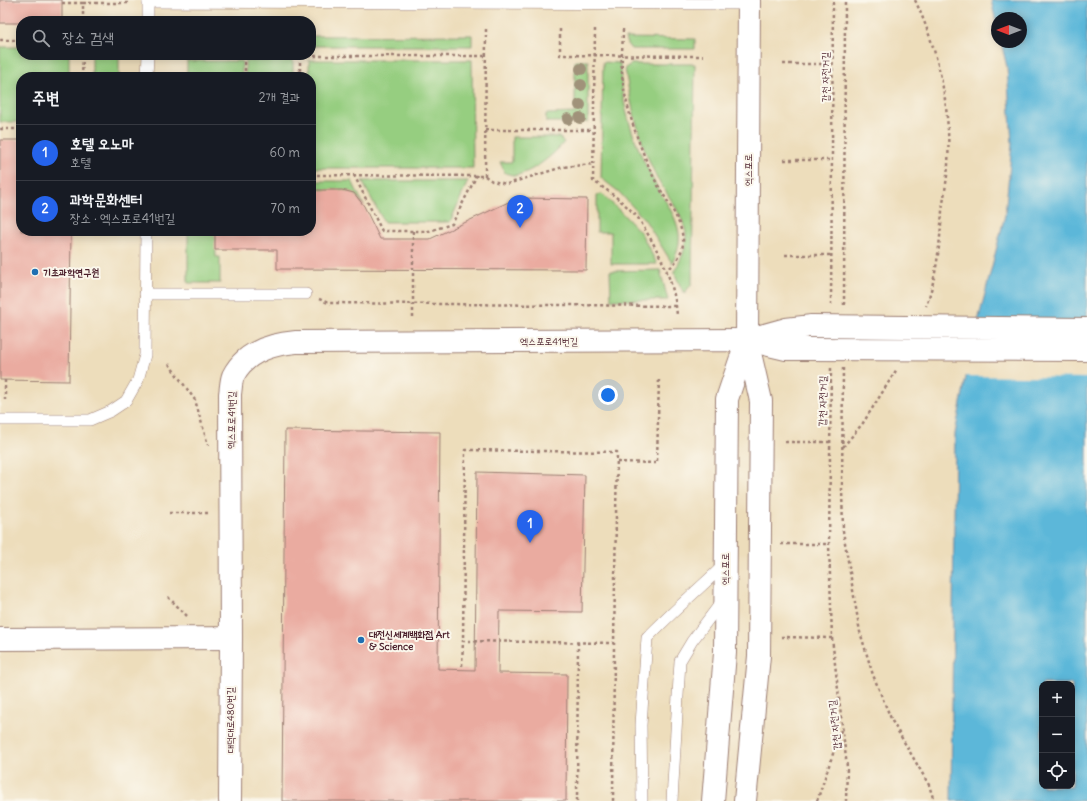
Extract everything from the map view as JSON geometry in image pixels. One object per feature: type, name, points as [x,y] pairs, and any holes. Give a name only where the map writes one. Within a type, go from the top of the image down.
[{"type":"street","name":"엑스포로","points":[[745,801],[759,656],[761,401],[747,340],[748,2]]},
{"type":"street","points":[[747,340],[786,329],[812,326],[1087,329]]},
{"type":"street","name":"엑스포로","points":[[713,801],[725,653],[727,399],[747,340]]},
{"type":"street","points":[[747,340],[786,349],[1087,350]]},
{"type":"street","name":"엑스포로41번길","points":[[231,638],[230,394],[233,377],[241,364],[252,355],[265,348],[280,343],[296,342],[747,340]]},
{"type":"street","points":[[0,638],[231,638]]},
{"type":"street","name":"대덕대로480번길","points":[[230,801],[231,638]]},
{"type":"lane","points":[[148,16],[148,1],[748,2]]},
{"type":"lane","points":[[148,60],[148,72]]},
{"type":"lane","points":[[0,420],[90,420],[111,411],[126,401],[138,380],[145,355],[146,236]]},
{"type":"lane","points":[[145,294],[306,294]]},
{"type":"lane","points":[[642,801],[641,725],[647,638],[685,600],[725,564]]},
{"type":"lane","points":[[672,801],[680,661],[692,641],[725,598]]},
{"type":"path","name":"갑천 자전거길","points":[[831,306],[833,0]]},
{"type":"path","points":[[844,312],[845,0]]},
{"type":"path","points":[[915,0],[925,23],[937,61],[947,112],[948,167],[932,284]]},
{"type":"path","points":[[62,2],[113,1],[129,3]]},
{"type":"path","points":[[83,2],[83,16]]},
{"type":"path","points":[[485,176],[486,29]]},
{"type":"path","points":[[560,29],[560,55],[703,56]]},
{"type":"path","points":[[595,29],[593,181],[612,194],[638,219],[658,251],[667,270],[676,300],[677,316]]},
{"type":"path","points":[[623,29],[623,85],[631,116],[641,148],[654,176],[680,223],[683,240],[680,254],[672,266],[667,270]]},
{"type":"path","points":[[0,40],[16,40]]},
{"type":"path","points":[[316,56],[486,56]]},
{"type":"path","points":[[82,72],[83,60]]},
{"type":"path","points":[[245,60],[245,72]]},
{"type":"path","points":[[300,60],[300,72]]},
{"type":"path","points":[[783,64],[833,64]]},
{"type":"path","points":[[0,129],[16,129]]},
{"type":"path","points":[[485,130],[594,130]]},
{"type":"path","points":[[784,160],[832,160]]},
{"type":"path","points":[[316,175],[477,175],[485,176],[492,181],[507,184],[563,167],[594,164]]},
{"type":"path","points":[[354,175],[382,231],[430,231],[452,224],[477,175]]},
{"type":"path","points":[[413,231],[413,317]]},
{"type":"path","points":[[785,255],[832,254]]},
{"type":"path","points":[[306,294],[328,303],[676,306]]},
{"type":"path","points":[[169,364],[195,400],[208,445]]},
{"type":"path","name":"갑천 자전거길","points":[[831,366],[829,544],[832,638],[847,766],[846,801]]},
{"type":"path","points":[[843,368],[843,531],[860,632],[873,675],[892,720],[929,785],[934,801]]},
{"type":"path","points":[[617,462],[658,463],[659,377]]},
{"type":"path","points":[[5,380],[5,400]]},
{"type":"path","points":[[784,442],[830,442]]},
{"type":"path","points":[[462,666],[465,450],[617,452],[613,801]]},
{"type":"path","points":[[169,513],[208,513]]},
{"type":"path","points":[[781,544],[829,544]]},
{"type":"path","points":[[168,597],[187,616]]},
{"type":"path","points":[[781,637],[832,638]]},
{"type":"path","points":[[463,641],[614,642]]},
{"type":"path","points":[[577,801],[578,642]]},
{"type":"path","points":[[817,801],[842,728]]},
{"type":"green space","points":[[472,35],[472,46],[316,46],[316,36]]},
{"type":"green space","points":[[625,38],[695,39],[695,49],[631,49]]},
{"type":"green space","points":[[0,47],[16,47],[16,60],[69,60],[69,72],[16,72],[16,122],[0,122]]},
{"type":"green space","points":[[92,60],[119,60],[119,72],[92,72]]},
{"type":"green space","points":[[293,60],[293,72],[245,72],[245,61]]},
{"type":"green space","points":[[309,60],[472,60],[473,168],[316,168],[316,72],[309,72]]},
{"type":"green space","points":[[187,61],[242,61],[242,72],[187,72]]},
{"type":"green space","points":[[575,61],[588,61],[588,122],[546,122],[546,114],[575,113]]},
{"type":"green space","points":[[603,62],[620,63],[623,95],[630,126],[642,157],[676,221],[679,234],[679,246],[672,263],[645,220],[619,192],[601,178]]},
{"type":"green space","points":[[631,64],[695,64],[692,283],[684,294],[674,272],[684,250],[686,240],[685,228],[674,205],[650,164],[640,137],[625,68]]},
{"type":"green space","points":[[512,137],[559,137],[564,142],[555,152],[537,166],[523,173],[514,175],[505,173],[500,162],[512,162]]},
{"type":"green space","points":[[316,181],[352,181],[364,206],[354,193],[342,190],[316,190]]},
{"type":"green space","points":[[362,181],[468,181],[450,222],[384,222]]},
{"type":"green space","points":[[602,194],[641,233],[657,264],[611,264],[611,232],[597,232],[597,195]]},
{"type":"green space","points":[[188,236],[215,236],[216,257],[220,257],[220,283],[188,283]]},
{"type":"green space","points":[[660,270],[668,300],[611,300],[610,271]]},
{"type":"water","points":[[991,0],[1087,0],[1087,801],[951,801],[955,434],[973,341],[1005,215],[1012,144],[1007,67],[1002,48],[1027,48],[1027,12],[994,12]]},
{"type":"pier","points":[[1087,321],[1087,378],[964,376],[971,341]]},
{"type":"building","points":[[0,0],[62,0],[62,16],[16,16],[16,23],[0,23]]},
{"type":"building","name":"기초과학연구원","points":[[0,140],[16,140],[16,236],[71,236],[69,381],[0,380]]},
{"type":"building","points":[[316,190],[342,190],[354,193],[364,206],[380,239],[430,239],[517,198],[587,199],[586,270],[277,269],[277,250],[215,250],[215,236],[316,236]]},
{"type":"building","name":"대전신세계백화점 Art & Science","points":[[285,430],[440,432],[438,669],[475,670],[477,472],[585,475],[582,612],[499,611],[498,673],[567,674],[566,801],[282,801]]},
{"type":"place","name":"과학문화센터","points":[[520,228]]},
{"type":"place","name":"기초과학연구원","points":[[35,272]]},
{"type":"place","name":"호텔 오노마","points":[[530,543]]},
{"type":"place","name":"대전신세계백화점 Art & Science","points":[[361,640]]}]
